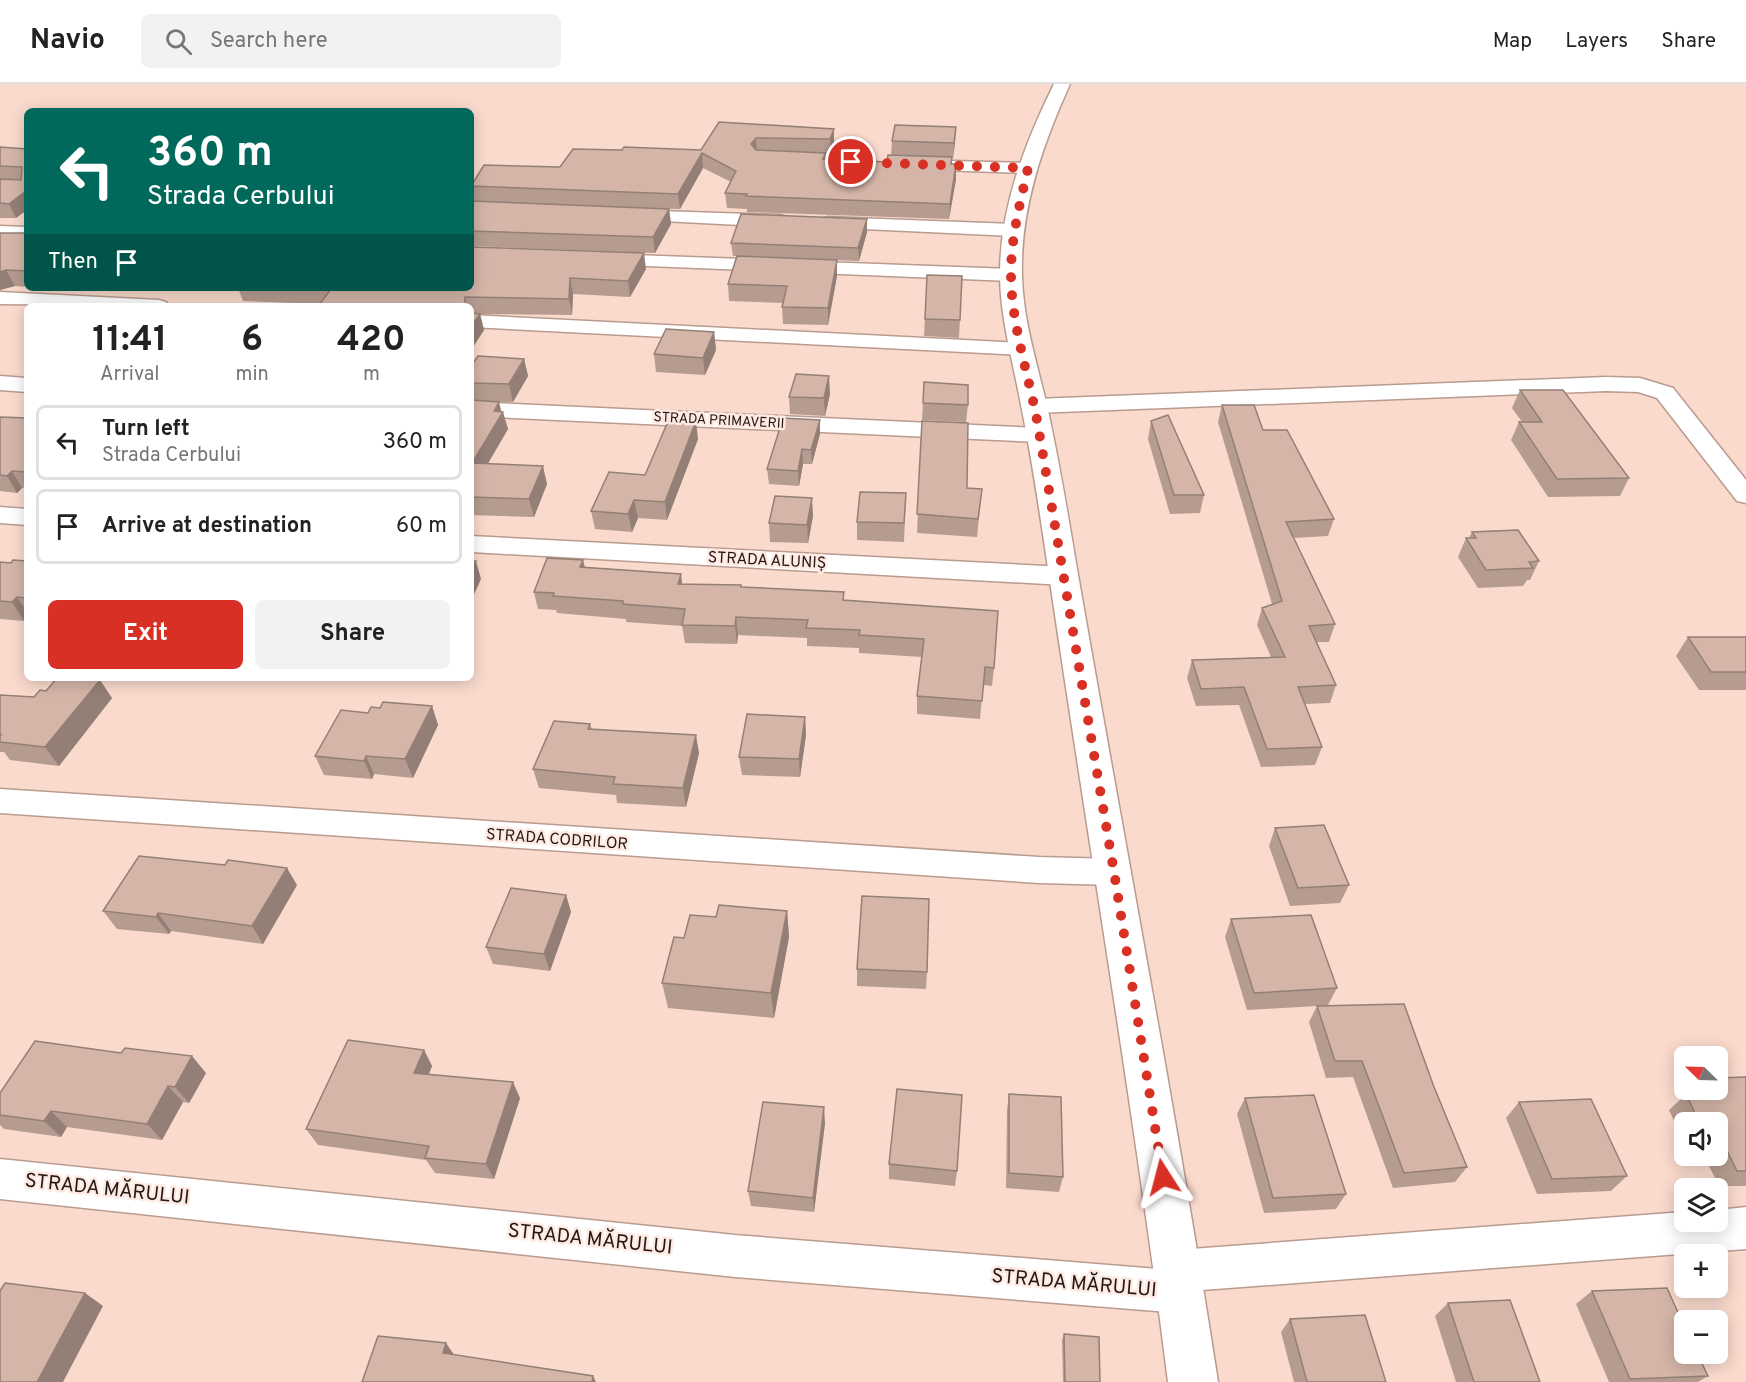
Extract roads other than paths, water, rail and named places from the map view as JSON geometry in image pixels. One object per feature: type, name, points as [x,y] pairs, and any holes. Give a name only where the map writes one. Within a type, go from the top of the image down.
[{"type":"main road","points":[[1062,84],[1046,117],[1028,168],[1013,230],[1011,276],[1021,349],[1037,420],[1114,872],[1193,1382]]},
{"type":"street","points":[[901,164],[1028,168]]},
{"type":"street","points":[[612,214],[1013,230]]},
{"type":"street","points":[[0,232],[24,233]]},
{"type":"street","points":[[588,259],[1011,276]]},
{"type":"street","points":[[0,298],[99,303]]},
{"type":"street","points":[[474,321],[1021,349]]},
{"type":"street","points":[[0,383],[24,385]]},
{"type":"street","name":"STRADA PRIMAVERII","points":[[474,409],[1037,420],[1606,384],[1640,385],[1665,393],[1746,496]]},
{"type":"street","points":[[0,515],[24,516]]},
{"type":"street","name":"STRADA ALUNIȘ","points":[[474,544],[1064,576]]},
{"type":"street","name":"STRADA CODRILOR","points":[[0,801],[476,835],[1039,870],[1114,872]]},
{"type":"street","name":"STRADA MĂRULUI","points":[[0,1179],[735,1256],[1179,1282],[1746,1228]]}]
